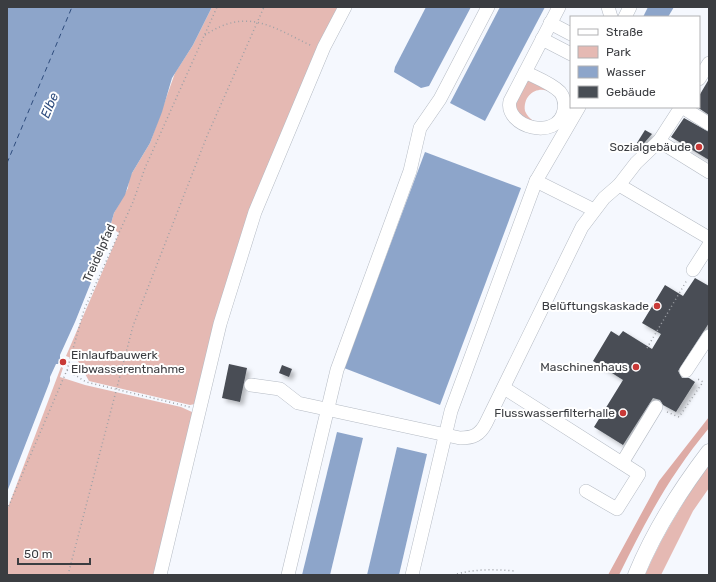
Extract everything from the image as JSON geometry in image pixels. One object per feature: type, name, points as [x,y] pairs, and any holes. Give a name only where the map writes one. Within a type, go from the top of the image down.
[{"type":"main road","points":[[636,575],[680,490],[709,452]]},
{"type":"lane","points":[[160,575],[220,324],[255,212],[323,51],[345,7]]},
{"type":"lane","points":[[288,575],[337,370],[410,171],[420,128],[440,99],[488,7]]},
{"type":"lane","points":[[525,72],[553,86],[561,94],[565,104],[563,117],[554,125],[543,129],[534,128],[516,119],[511,114],[509,107],[510,101],[550,23],[559,7]]},
{"type":"lane","points":[[626,16],[630,7]]},
{"type":"lane","points":[[550,23],[570,33]]},
{"type":"lane","points":[[542,39],[570,53]]},
{"type":"lane","points":[[700,76],[709,63]]},
{"type":"lane","points":[[412,575],[451,411],[536,181],[578,108]]},
{"type":"lane","points":[[251,385],[280,389],[298,403],[326,411],[460,438],[470,438],[480,433],[504,388],[578,234],[594,210],[618,185],[636,163],[659,141],[680,108]]},
{"type":"lane","points":[[683,108],[709,124]]},
{"type":"lane","points":[[659,141],[709,172]]},
{"type":"lane","points":[[536,181],[594,210]]},
{"type":"lane","points":[[618,185],[709,238]]},
{"type":"lane","points":[[693,270],[709,245]]},
{"type":"lane","points":[[686,371],[709,336]]},
{"type":"lane","points":[[504,388],[639,474],[617,509],[586,491]]},
{"type":"lane","points":[[622,463],[656,407]]},
{"type":"path","name":"Treidelpfad","points":[[7,510],[67,370],[84,310],[133,202],[145,168],[217,7]]},
{"type":"path","points":[[68,575],[133,326],[207,136],[256,22],[264,7]]},
{"type":"path","points":[[205,35],[230,23],[244,20],[278,28],[323,51]]},
{"type":"path","points":[[647,348],[693,270]]},
{"type":"path","points":[[67,370],[86,382],[199,410]]},
{"type":"path","points":[[656,407],[678,418],[703,382],[686,371]]},
{"type":"path","points":[[453,575],[478,570],[514,571]]},
{"type":"green space","points":[[212,7],[342,7],[252,211],[195,404],[190,405],[89,381],[78,361],[66,356],[119,233],[110,227],[114,213],[128,188],[129,178],[150,143],[175,73],[193,45]]},
{"type":"green space","points":[[531,80],[555,91],[561,100],[558,101],[554,95],[548,91],[542,90],[531,93],[525,104],[525,111],[529,117],[535,121],[546,123],[556,116],[559,110],[559,102],[562,102],[561,113],[556,120],[549,125],[540,126],[523,120],[516,114],[511,106],[521,87]]},
{"type":"green space","points":[[61,367],[63,368],[60,377],[85,385],[181,407],[192,412],[193,420],[157,575],[7,575],[7,510]]},
{"type":"green space","points":[[709,465],[709,488],[693,511],[661,575],[645,575],[674,518]]},
{"type":"shaded area","points":[[709,417],[709,428],[682,463],[660,498],[619,575],[608,575],[659,481]]},
{"type":"water","name":"Elbe","points":[[7,7],[212,7],[193,45],[172,78],[162,112],[150,143],[132,173],[125,195],[114,213],[102,255],[60,355],[60,360],[58,359],[60,361],[56,364],[50,377],[50,381],[7,492]]},
{"type":"water","points":[[426,7],[471,7],[429,86],[421,88],[394,72],[395,67]]},
{"type":"water","points":[[500,7],[545,7],[485,121],[450,103]]},
{"type":"water","points":[[648,7],[674,7],[669,16],[644,16]]},
{"type":"water","points":[[425,152],[521,188],[440,405],[344,368]]},
{"type":"water","points":[[337,432],[363,438],[330,575],[302,575]]},
{"type":"water","points":[[397,447],[427,454],[399,575],[367,575]]},
{"type":"building","points":[[709,79],[709,115],[698,108],[700,108],[700,94]]},
{"type":"building","name":"Sozialgebäude","points":[[684,118],[709,132],[709,160],[671,137]]},
{"type":"building","points":[[645,130],[652,134],[639,149],[635,146]]},
{"type":"building","points":[[695,278],[709,286],[709,323],[678,371],[682,378],[689,378],[695,382],[676,412],[663,405],[660,400],[653,398],[623,445],[594,427],[623,380],[593,361],[611,331],[619,336],[623,331],[652,349],[661,334],[642,323],[665,285],[683,296]]},
{"type":"building","points":[[229,364],[247,368],[240,402],[222,398]]},
{"type":"building","points":[[282,365],[292,369],[289,377],[279,373]]},
{"type":"ferry route","points":[[7,163],[72,7]]},
{"type":"place","name":"Sozialgebäude","points":[[699,147]]},
{"type":"place","name":"Belüftungskaskade","points":[[657,306]]},
{"type":"place","name":"Einlaufbauwerk Elbwasserentnahme","points":[[63,362]]},
{"type":"place","name":"Maschinenhaus","points":[[636,367]]},
{"type":"place","name":"Flusswasserfilterhalle","points":[[623,413]]}]
